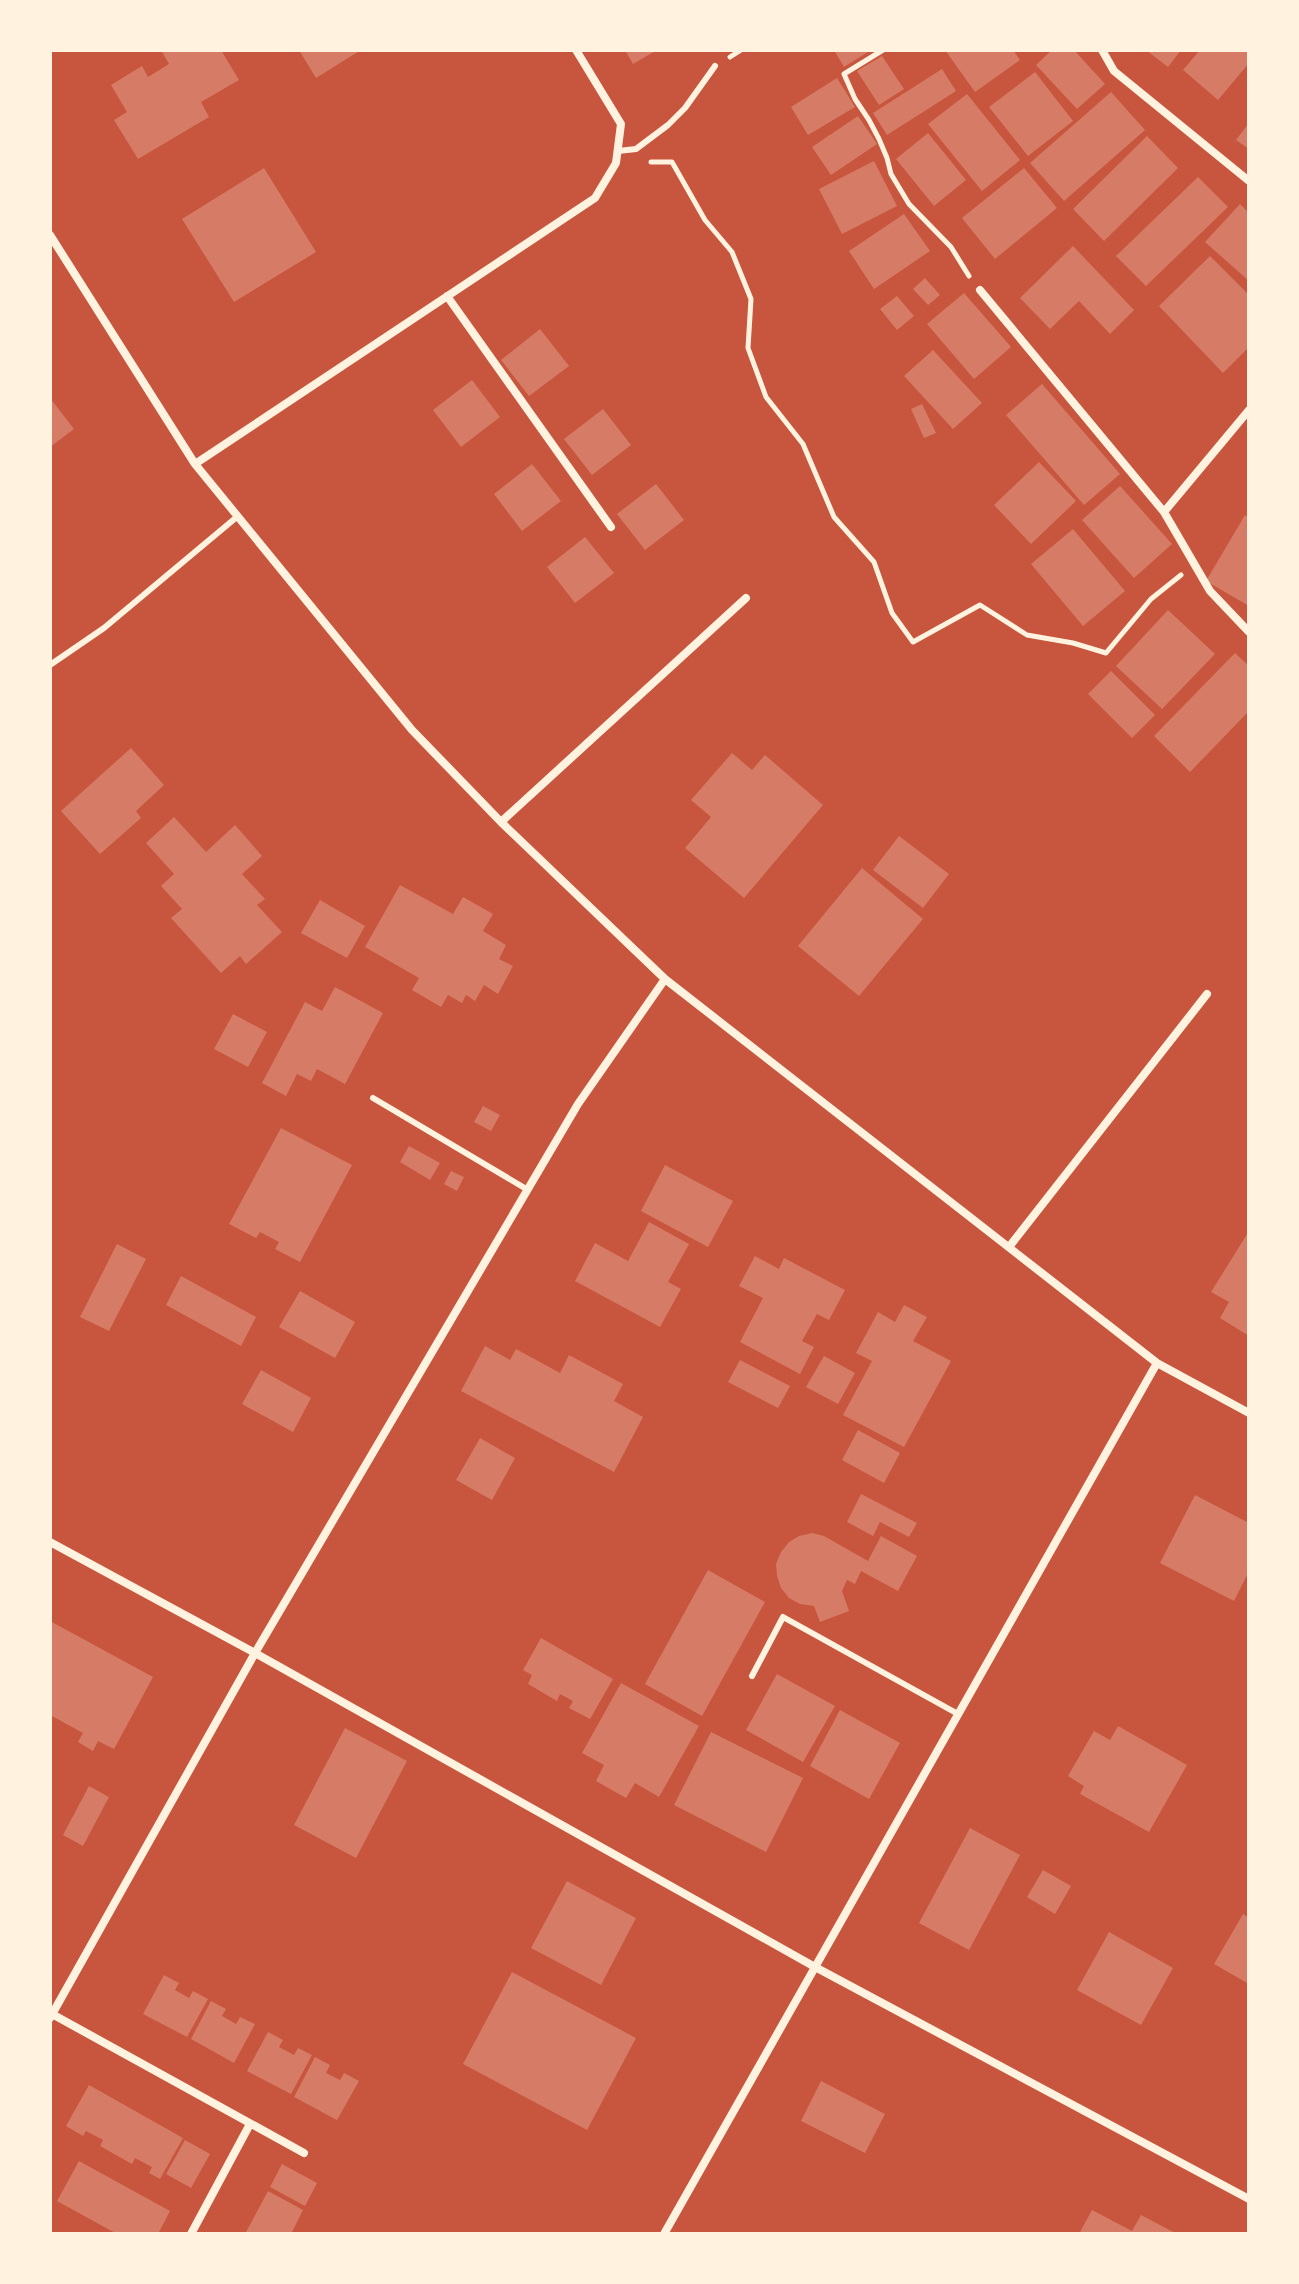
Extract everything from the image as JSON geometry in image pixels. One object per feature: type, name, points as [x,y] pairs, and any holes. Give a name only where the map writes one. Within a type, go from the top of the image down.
[{"type":"street","points":[[195,464],[595,198],[616,162],[621,124],[576,50]]},
{"type":"street","points":[[1102,50],[1114,71],[1249,181]]},
{"type":"street","points":[[50,235],[195,464],[412,730],[501,822],[665,979],[1157,1363],[1249,1413]]},
{"type":"street","points":[[980,290],[1164,512],[1210,591],[1249,632]]},
{"type":"street","points":[[447,296],[611,527]]},
{"type":"street","points":[[1164,512],[1249,410]]},
{"type":"street","points":[[501,822],[746,598]]},
{"type":"street","points":[[304,2153],[51,2016],[255,1653],[578,1104],[665,979]]},
{"type":"street","points":[[1009,1247],[1207,994]]},
{"type":"street","points":[[664,2234],[1157,1363]]},
{"type":"street","points":[[50,1542],[255,1653],[815,1967],[1249,2199]]},
{"type":"street","points":[[191,2234],[250,2124]]},
{"type":"lane","points":[[618,151],[636,149],[668,125],[685,108],[715,66]]},
{"type":"lane","points":[[50,665],[104,628],[238,516]]},
{"type":"lane","points":[[373,1098],[528,1190]]},
{"type":"lane","points":[[752,1676],[783,1617],[958,1714]]},
{"type":"path","points":[[883,50],[844,74],[879,139],[891,174],[909,204],[951,247],[980,290]]},
{"type":"path","points":[[616,162],[672,162],[705,220],[732,252],[751,299],[748,348],[766,397],[803,444],[834,517],[874,562],[892,613],[913,642],[980,605],[1027,635],[1073,643],[1106,653],[1151,599],[1194,564]]},
{"type":"building","points":[[161,50],[221,50],[239,80],[201,102],[209,117],[138,159],[114,120],[127,112],[111,85],[142,66],[148,77],[169,64]]},
{"type":"building","points":[[299,50],[361,50],[316,78]]},
{"type":"building","points":[[625,50],[657,50],[633,64]]},
{"type":"building","points":[[834,50],[871,50],[844,67]]},
{"type":"building","points":[[945,50],[1013,50],[1020,60],[975,92]]},
{"type":"building","points":[[1052,50],[1074,50],[1105,84],[1077,109],[1036,65]]},
{"type":"building","points":[[1146,50],[1181,50],[1168,67]]},
{"type":"building","points":[[1200,50],[1249,50],[1249,63],[1218,100],[1183,70]]},
{"type":"building","points":[[882,56],[904,89],[879,105],[857,71]]},
{"type":"building","points":[[942,69],[956,91],[887,135],[873,113]]},
{"type":"building","points":[[1035,72],[1073,121],[1028,156],[989,107]]},
{"type":"building","points":[[837,78],[855,107],[808,135],[791,107]]},
{"type":"building","points":[[1111,92],[1145,130],[1064,201],[1030,163]]},
{"type":"building","points":[[967,94],[1020,160],[982,191],[928,124]]},
{"type":"building","points":[[858,116],[877,144],[831,175],[812,147]]},
{"type":"building","points":[[1249,123],[1249,149],[1236,140]]},
{"type":"building","points":[[928,133],[966,180],[934,206],[896,159]]},
{"type":"building","points":[[1147,136],[1178,168],[1104,241],[1073,209]]},
{"type":"building","points":[[874,161],[897,206],[842,234],[819,189]]},
{"type":"building","points":[[264,168],[316,252],[234,302],[182,219]]},
{"type":"building","points":[[1024,168],[1057,208],[995,259],[962,218]]},
{"type":"building","points":[[1198,177],[1228,207],[1146,286],[1116,256]]},
{"type":"building","points":[[1240,204],[1249,213],[1249,281],[1205,242]]},
{"type":"building","points":[[904,214],[930,251],[874,289],[849,251]]},
{"type":"building","points":[[1073,246],[1134,310],[1110,334],[1079,301],[1050,329],[1020,298]]},
{"type":"building","points":[[1210,256],[1249,295],[1249,347],[1223,373],[1159,306]]},
{"type":"building","points":[[925,278],[940,295],[928,305],[913,289]]},
{"type":"building","points":[[964,293],[1011,347],[974,379],[927,324]]},
{"type":"building","points":[[897,296],[914,316],[897,330],[880,309]]},
{"type":"building","points":[[540,329],[569,366],[529,396],[501,360]]},
{"type":"building","points":[[933,350],[982,403],[953,429],[904,376]]},
{"type":"building","points":[[472,380],[500,417],[461,447],[433,410]]},
{"type":"building","points":[[1042,384],[1120,474],[1084,505],[1006,415]]},
{"type":"building","points":[[50,398],[74,429],[50,447]]},
{"type":"building","points":[[922,404],[936,433],[924,438],[911,409]]},
{"type":"building","points":[[603,409],[631,445],[592,475],[564,439]]},
{"type":"building","points":[[1039,462],[1076,501],[1031,544],[994,505]]},
{"type":"building","points":[[532,464],[561,501],[522,531],[494,494]]},
{"type":"building","points":[[656,484],[684,520],[645,550],[617,514]]},
{"type":"building","points":[[1120,486],[1172,544],[1134,578],[1082,520]]},
{"type":"building","points":[[1245,515],[1249,518],[1249,606],[1206,581]]},
{"type":"building","points":[[1073,529],[1125,591],[1083,626],[1031,564]]},
{"type":"building","points":[[585,537],[614,573],[575,603],[547,567]]},
{"type":"building","points":[[1168,610],[1215,654],[1162,709],[1116,666]]},
{"type":"building","points":[[1235,653],[1249,666],[1249,711],[1190,772],[1154,736]]},
{"type":"building","points":[[1111,671],[1155,715],[1132,738],[1088,694]]},
{"type":"building","points":[[131,748],[164,785],[136,811],[141,818],[100,854],[61,811]]},
{"type":"building","points":[[732,753],[752,770],[765,755],[823,805],[744,898],[685,848],[711,817],[691,800]]},
{"type":"building","points":[[174,817],[206,852],[235,825],[262,856],[242,874],[265,899],[257,905],[282,932],[246,964],[240,956],[221,973],[171,918],[182,909],[161,886],[174,874],[146,843]]},
{"type":"building","points":[[899,836],[949,874],[923,908],[873,870]]},
{"type":"building","points":[[862,868],[923,919],[859,996],[798,946]]},
{"type":"building","points":[[400,885],[453,914],[463,897],[493,914],[483,931],[506,945],[499,959],[513,966],[498,994],[484,985],[475,1001],[466,995],[462,1003],[448,995],[441,1007],[412,990],[419,978],[365,947]]},
{"type":"building","points":[[320,900],[365,926],[347,958],[301,933]]},
{"type":"building","points":[[335,987],[383,1013],[345,1084],[317,1069],[311,1081],[297,1074],[286,1096],[262,1083],[305,1002],[322,1011]]},
{"type":"building","points":[[233,1014],[267,1032],[248,1067],[214,1049]]},
{"type":"building","points":[[483,1106],[500,1115],[491,1131],[474,1122]]},
{"type":"building","points":[[281,1128],[352,1165],[300,1262],[275,1249],[279,1242],[260,1232],[256,1238],[229,1224]]},
{"type":"building","points":[[409,1146],[440,1163],[430,1180],[400,1162]]},
{"type":"building","points":[[665,1165],[733,1201],[708,1247],[641,1211]]},
{"type":"building","points":[[451,1171],[464,1177],[457,1191],[444,1184]]},
{"type":"building","points":[[649,1222],[689,1244],[668,1282],[681,1289],[660,1327],[575,1281],[595,1243],[628,1261]]},
{"type":"building","points":[[1249,1231],[1249,1336],[1220,1318],[1229,1302],[1211,1292]]},
{"type":"building","points":[[117,1244],[146,1259],[109,1331],[80,1317]]},
{"type":"building","points":[[755,1256],[779,1269],[784,1258],[845,1290],[829,1320],[817,1314],[802,1341],[814,1347],[800,1374],[740,1342],[763,1298],[739,1286]]},
{"type":"building","points":[[181,1276],[256,1317],[241,1346],[166,1305]]},
{"type":"building","points":[[300,1291],[355,1322],[335,1358],[279,1327]]},
{"type":"building","points":[[904,1305],[927,1317],[913,1341],[951,1361],[904,1447],[843,1415],[872,1361],[856,1353],[878,1312],[895,1322]]},
{"type":"building","points":[[485,1346],[510,1360],[516,1349],[560,1373],[569,1355],[623,1384],[614,1401],[643,1417],[614,1472],[461,1391]]},
{"type":"building","points":[[824,1356],[855,1373],[838,1404],[806,1387]]},
{"type":"building","points":[[740,1360],[790,1386],[778,1408],[728,1382]]},
{"type":"building","points":[[261,1370],[311,1398],[293,1432],[242,1404]]},
{"type":"building","points":[[858,1430],[900,1453],[884,1483],[842,1460]]},
{"type":"building","points":[[480,1438],[515,1458],[492,1500],[456,1480]]},
{"type":"building","points":[[861,1494],[917,1523],[909,1537],[880,1522],[873,1536],[847,1522]]},
{"type":"building","points":[[1195,1495],[1249,1523],[1249,1571],[1234,1601],[1160,1563]]},
{"type":"building","points":[[812,1533],[824,1536],[868,1561],[881,1536],[917,1556],[898,1591],[861,1571],[855,1584],[847,1580],[842,1591],[849,1611],[820,1622],[814,1606],[789,1598],[777,1576],[776,1564],[789,1542]]},
{"type":"building","points":[[708,1570],[765,1602],[702,1716],[645,1684]]},
{"type":"building","points":[[50,1621],[153,1677],[114,1749],[98,1741],[93,1751],[78,1742],[83,1733],[50,1715]]},
{"type":"building","points":[[541,1638],[613,1679],[590,1719],[569,1708],[573,1701],[560,1694],[557,1701],[528,1684],[532,1675],[523,1670]]},
{"type":"building","points":[[777,1674],[835,1706],[803,1762],[746,1730]]},
{"type":"building","points":[[621,1683],[699,1726],[659,1797],[635,1783],[626,1798],[596,1781],[604,1765],[582,1753]]},
{"type":"building","points":[[840,1710],[900,1743],[869,1799],[810,1766]]},
{"type":"building","points":[[1118,1726],[1187,1765],[1149,1832],[1080,1794],[1084,1786],[1068,1776],[1094,1731],[1110,1740]]},
{"type":"building","points":[[345,1728],[407,1761],[356,1858],[294,1825]]},
{"type":"building","points":[[711,1732],[803,1778],[766,1852],[674,1805]]},
{"type":"building","points":[[89,1786],[109,1797],[83,1846],[63,1835]]},
{"type":"building","points":[[970,1828],[1020,1855],[969,1950],[919,1923]]},
{"type":"building","points":[[1043,1870],[1071,1886],[1055,1914],[1027,1897]]},
{"type":"building","points":[[567,1881],[636,1918],[601,1985],[531,1948]]},
{"type":"building","points":[[1243,1914],[1249,1918],[1249,1984],[1214,1964]]},
{"type":"building","points":[[1109,1932],[1173,1968],[1141,2025],[1077,1990]]},
{"type":"building","points":[[512,1972],[636,2038],[587,2130],[463,2064]]},
{"type":"building","points":[[164,1975],[179,1983],[175,1990],[189,1998],[193,1991],[208,1999],[187,2037],[143,2014]]},
{"type":"building","points":[[211,2001],[226,2009],[222,2016],[236,2024],[240,2017],[255,2024],[234,2063],[191,2039]]},
{"type":"building","points":[[268,2032],[283,2040],[279,2047],[294,2055],[298,2048],[312,2055],[291,2094],[247,2071]]},
{"type":"building","points":[[315,2057],[330,2065],[326,2073],[340,2080],[344,2073],[359,2081],[337,2120],[294,2097]]},
{"type":"building","points":[[821,2081],[885,2114],[865,2153],[801,2121]]},
{"type":"building","points":[[89,2085],[183,2138],[160,2179],[149,2173],[152,2167],[135,2158],[132,2164],[100,2146],[103,2140],[86,2131],[83,2136],[66,2126]]},
{"type":"building","points":[[185,2140],[210,2154],[191,2188],[166,2174]]},
{"type":"building","points":[[79,2161],[170,2211],[158,2234],[117,2234],[57,2201]]},
{"type":"building","points":[[282,2164],[317,2183],[305,2206],[270,2187]]},
{"type":"building","points":[[268,2191],[303,2210],[291,2234],[245,2234]]},
{"type":"building","points":[[1092,2210],[1132,2231],[1141,2215],[1177,2234],[1079,2234]]}]
